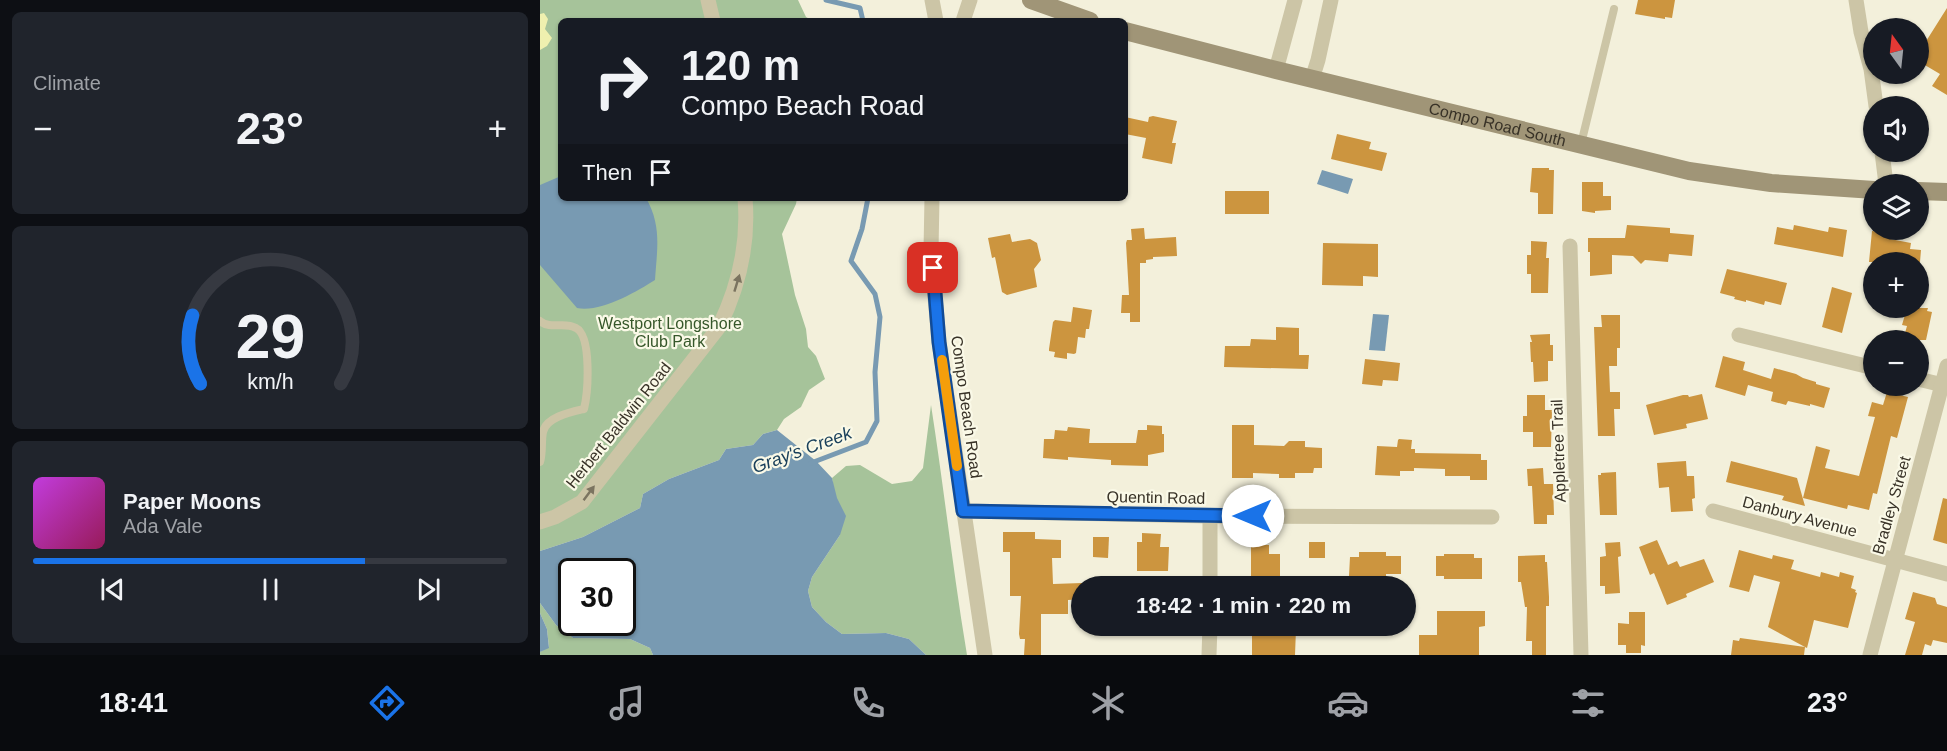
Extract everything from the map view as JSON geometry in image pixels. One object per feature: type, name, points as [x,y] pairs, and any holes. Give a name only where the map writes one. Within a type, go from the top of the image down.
[{"type":"street","points":[[708,0],[713,18]]},
{"type":"street","points":[[932,0],[935,18]]},
{"type":"street","points":[[964,18],[970,0]]},
{"type":"street","points":[[1031,0],[1082,18]]},
{"type":"street","points":[[1276,70],[1295,0]]},
{"type":"street","points":[[1312,79],[1330,0]]},
{"type":"street","points":[[1856,0],[1875,96]]},
{"type":"street","name":"Compo Road South","points":[[1128,32],[1671,167],[1736,179],[1863,189]]},
{"type":"street","points":[[1929,191],[1947,192]]},
{"type":"street","name":"Herbert Baldwin Road","points":[[540,522],[555,517],[582,502],[719,327],[732,301],[740,273],[747,216],[745,201]]},
{"type":"street","name":"Compo Beach Road","points":[[932,201],[934,287],[941,359],[985,655]]},
{"type":"street","name":"Appletree Trail","points":[[1570,246],[1581,655]]},
{"type":"street","points":[[1739,335],[1863,365]]},
{"type":"street","name":"Bradley Street","points":[[1870,655],[1894,560],[1944,386],[1947,366]]},
{"type":"street","points":[[1929,382],[1944,386]]},
{"type":"street","name":"Quentin Road","points":[[963,511],[1210,516],[1492,517]]},
{"type":"street","name":"Danbury Avenue","points":[[1713,511],[1947,574]]},
{"type":"street","points":[[1210,516],[1210,576]]},
{"type":"street","points":[[1209,655],[1210,636]]},
{"type":"lane","points":[[1581,145],[1614,9]]},
{"type":"lane","points":[[540,321],[550,326],[567,325],[577,328],[583,335],[588,379],[584,409],[542,425],[540,462]]},
{"type":"green space","name":"Westport Longshore Club Park","points":[[540,0],[798,0],[808,18],[558,18],[558,201],[796,201],[782,234],[795,295],[806,329],[808,347],[816,356],[825,379],[809,390],[801,407],[784,419],[777,430],[763,434],[753,445],[726,449],[719,460],[669,479],[643,494],[640,508],[583,537],[540,551]]},
{"type":"green space","points":[[931,405],[967,655],[926,655],[909,639],[886,633],[842,634],[812,607],[808,591],[812,577],[840,535],[832,478],[846,466],[860,465],[892,484],[912,481],[923,468]]},
{"type":"green space","points":[[540,603],[558,627],[558,636],[630,639],[650,648],[653,655],[540,655],[540,652],[549,647],[547,629],[540,613]]},
{"type":"sand","points":[[544,13],[548,19],[545,29],[552,38],[547,46],[540,50],[540,14]]},
{"type":"water","points":[[1322,170],[1353,179],[1348,194],[1317,184]]},
{"type":"water","points":[[558,177],[558,201],[648,201],[656,228],[655,280],[607,305],[586,309],[577,308],[540,265],[540,185]]},
{"type":"water","points":[[1373,314],[1389,315],[1385,351],[1369,350]]},
{"type":"water","points":[[777,430],[816,461],[832,478],[837,498],[846,516],[840,535],[812,577],[808,591],[812,607],[842,634],[886,633],[909,639],[926,655],[653,655],[650,648],[630,639],[573,638],[570,636],[636,636],[636,558],[558,558],[558,627],[556,625],[540,603],[540,551],[583,537],[640,508],[643,494],[669,479],[719,460],[726,449],[753,445],[763,434]]},
{"type":"water","points":[[540,613],[547,629],[549,648],[540,652]]},
{"type":"building","points":[[1638,0],[1675,0],[1672,18],[1635,14]]},
{"type":"building","points":[[1947,8],[1947,95],[1932,86],[1940,74],[1929,68],[1929,37]]},
{"type":"building","points":[[1149,117],[1177,121],[1172,143],[1176,143],[1172,164],[1142,158],[1146,138],[1128,135],[1128,118],[1148,122]]},
{"type":"building","points":[[1337,134],[1371,142],[1369,149],[1387,153],[1382,171],[1331,159]]},
{"type":"building","points":[[1532,168],[1554,170],[1553,214],[1538,214],[1538,193],[1530,192]]},
{"type":"building","points":[[1582,182],[1603,182],[1603,196],[1611,196],[1611,210],[1595,211],[1595,213],[1582,211]]},
{"type":"building","points":[[1225,191],[1269,191],[1269,214],[1225,214]]},
{"type":"building","points":[[1627,225],[1670,228],[1670,233],[1694,235],[1692,256],[1669,254],[1668,262],[1645,260],[1641,264],[1633,256],[1612,255],[1612,274],[1590,276],[1588,238],[1625,238]]},
{"type":"building","points":[[1794,225],[1828,232],[1829,227],[1847,230],[1843,257],[1774,244],[1777,227],[1793,230]]},
{"type":"building","points":[[1144,228],[1145,239],[1176,237],[1177,256],[1153,257],[1153,259],[1146,260],[1146,263],[1140,263],[1140,322],[1130,322],[1130,313],[1121,313],[1122,295],[1129,295],[1126,243],[1127,240],[1132,240],[1131,229]]},
{"type":"building","points":[[1010,234],[1012,242],[1030,239],[1037,243],[1041,260],[1034,269],[1037,287],[1007,295],[1002,292],[995,257],[992,258],[988,238]]},
{"type":"building","points":[[1871,240],[1895,240],[1911,243],[1910,249],[1921,250],[1921,252],[1870,252]]},
{"type":"building","points":[[1531,241],[1547,242],[1548,293],[1531,293],[1531,274],[1527,274],[1527,255],[1531,255]]},
{"type":"building","points":[[1323,243],[1378,244],[1378,277],[1363,276],[1363,286],[1322,285]]},
{"type":"building","points":[[1727,269],[1787,283],[1781,305],[1765,301],[1764,305],[1746,300],[1746,302],[1720,293]]},
{"type":"building","points":[[1832,287],[1852,293],[1842,333],[1822,327]]},
{"type":"building","points":[[1073,307],[1092,310],[1089,329],[1086,329],[1085,338],[1078,337],[1076,353],[1067,353],[1067,359],[1054,357],[1055,352],[1049,351],[1053,322],[1055,320],[1071,322]]},
{"type":"building","points":[[1929,311],[1932,312],[1928,330],[1906,330],[1907,326],[1902,325],[1904,318],[1929,318]]},
{"type":"building","points":[[1601,315],[1620,315],[1620,348],[1617,348],[1617,366],[1609,366],[1610,392],[1620,392],[1620,409],[1614,409],[1615,436],[1598,436],[1594,327],[1602,327]]},
{"type":"building","points":[[1276,327],[1299,328],[1299,355],[1309,355],[1308,369],[1224,367],[1225,346],[1250,346],[1251,339],[1276,340]]},
{"type":"building","points":[[1550,334],[1553,361],[1548,361],[1548,381],[1534,382],[1530,335]]},
{"type":"building","points":[[1723,356],[1745,362],[1743,370],[1771,379],[1774,368],[1830,388],[1824,408],[1788,401],[1786,405],[1771,401],[1773,392],[1748,385],[1745,396],[1715,387]]},
{"type":"building","points":[[1365,359],[1400,363],[1398,381],[1383,380],[1382,386],[1362,384]]},
{"type":"building","points":[[1702,394],[1708,419],[1686,424],[1687,428],[1654,435],[1646,405],[1683,395],[1689,397]]},
{"type":"building","points":[[1527,395],[1545,395],[1545,410],[1552,410],[1551,447],[1533,447],[1533,432],[1523,432],[1523,416],[1527,416]]},
{"type":"building","points":[[1886,396],[1908,397],[1897,438],[1891,436],[1877,494],[1873,493],[1869,510],[1848,505],[1847,509],[1803,498],[1816,446],[1830,450],[1825,468],[1859,476],[1875,417],[1868,416],[1872,402],[1883,405]]},
{"type":"building","points":[[1147,425],[1162,426],[1162,434],[1164,434],[1164,452],[1148,455],[1148,466],[1111,465],[1111,460],[1043,458],[1044,439],[1054,439],[1055,430],[1067,431],[1068,427],[1090,429],[1089,443],[1136,443],[1138,430],[1147,430]]},
{"type":"building","points":[[1232,425],[1254,425],[1254,445],[1284,446],[1289,441],[1305,441],[1305,447],[1322,448],[1322,468],[1314,468],[1313,473],[1295,473],[1295,478],[1279,478],[1279,474],[1253,473],[1253,478],[1232,478]]},
{"type":"building","points":[[1399,439],[1412,440],[1411,449],[1415,449],[1415,453],[1481,454],[1481,460],[1487,460],[1487,480],[1470,480],[1470,476],[1445,476],[1445,469],[1414,468],[1414,471],[1400,471],[1400,476],[1375,475],[1377,446],[1397,447]]},
{"type":"building","points":[[1686,461],[1687,476],[1694,476],[1693,511],[1671,512],[1669,487],[1659,488],[1657,463]]},
{"type":"building","points":[[1731,461],[1797,478],[1805,506],[1782,500],[1784,496],[1726,482]]},
{"type":"building","points":[[1543,468],[1544,484],[1553,484],[1554,515],[1547,515],[1547,524],[1534,524],[1532,486],[1528,486],[1527,469]]},
{"type":"building","points":[[1616,472],[1617,515],[1600,515],[1598,475]]},
{"type":"building","points":[[1943,498],[1947,499],[1947,544],[1933,540]]},
{"type":"building","points":[[1003,532],[1035,532],[1035,539],[1061,540],[1061,558],[1052,558],[1053,584],[1071,583],[1071,600],[1068,600],[1068,614],[1041,614],[1041,655],[1024,655],[1025,639],[1020,639],[1019,634],[1021,596],[1010,596],[1010,552],[1003,552]]},
{"type":"building","points":[[1142,533],[1161,534],[1160,547],[1169,547],[1168,571],[1137,571],[1137,542],[1142,542]]},
{"type":"building","points":[[1093,537],[1109,537],[1108,558],[1093,557]]},
{"type":"building","points":[[1657,540],[1668,565],[1677,561],[1680,567],[1704,559],[1714,582],[1667,605],[1654,573],[1650,575],[1639,547]]},
{"type":"building","points":[[1309,542],[1325,542],[1325,558],[1309,558]]},
{"type":"building","points":[[1620,542],[1621,556],[1618,557],[1620,593],[1605,594],[1605,586],[1600,586],[1600,557],[1606,556],[1605,543]]},
{"type":"building","points":[[1251,545],[1269,545],[1269,554],[1280,554],[1280,576],[1251,576]]},
{"type":"building","points":[[1739,550],[1772,559],[1773,555],[1794,560],[1791,569],[1820,577],[1821,572],[1839,577],[1840,572],[1854,576],[1851,588],[1857,593],[1848,628],[1814,620],[1807,648],[1768,627],[1780,582],[1754,575],[1749,592],[1729,587]]},
{"type":"building","points":[[1359,552],[1386,552],[1386,556],[1401,556],[1401,574],[1349,576],[1350,557],[1359,557]]},
{"type":"building","points":[[1444,554],[1474,554],[1474,558],[1482,558],[1482,579],[1444,579],[1444,576],[1436,576],[1436,556],[1444,556]]},
{"type":"building","points":[[1545,555],[1549,597],[1549,606],[1546,606],[1546,655],[1532,655],[1532,641],[1526,641],[1527,607],[1525,607],[1521,582],[1518,582],[1518,556]]},
{"type":"building","points":[[1913,592],[1935,598],[1937,604],[1947,607],[1947,643],[1933,640],[1931,646],[1925,644],[1922,655],[1905,655],[1915,622],[1905,619]]},
{"type":"building","points":[[1437,611],[1485,611],[1485,626],[1479,627],[1479,655],[1419,655],[1419,635],[1437,635]]},
{"type":"building","points":[[1629,612],[1645,612],[1645,646],[1641,645],[1641,653],[1626,653],[1626,645],[1618,645],[1618,623],[1629,624]]},
{"type":"building","points":[[1252,636],[1296,636],[1295,655],[1252,655]]},
{"type":"building","points":[[1740,638],[1805,647],[1804,655],[1731,655],[1733,640],[1739,641]]},
{"type":"waterway","name":"Gray's Creek","points":[[826,0],[860,8],[862,18]]},
{"type":"waterway","name":"Gray's Creek","points":[[811,463],[866,442],[877,421],[875,372],[880,317],[875,294],[851,261],[862,229],[867,201]]},
{"type":"slow traffic","points":[[942,360],[957,466]]},
{"type":"route","points":[[933,268],[939,342],[963,511],[1253,516]]}]
